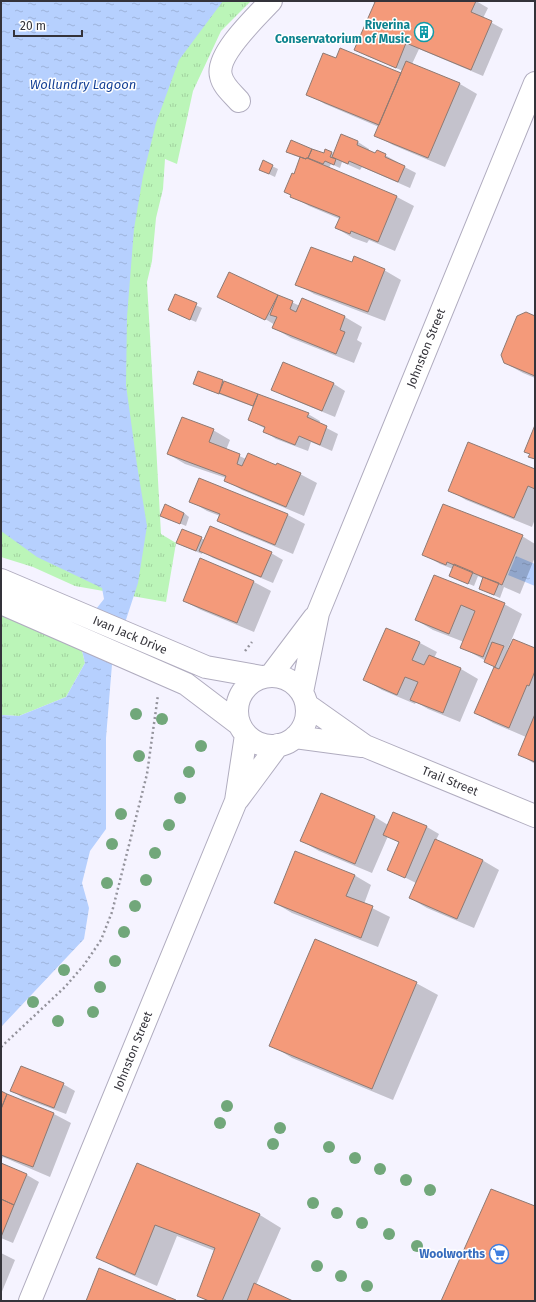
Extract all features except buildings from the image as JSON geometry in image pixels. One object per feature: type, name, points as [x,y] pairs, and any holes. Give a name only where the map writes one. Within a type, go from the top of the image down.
[{"type":"street","points":[[239,100],[224,84],[220,75],[220,65],[245,28],[271,1]]},
{"type":"street","name":"Johnston Street","points":[[304,698],[318,614],[535,83]]},
{"type":"street","name":"Ivan Jack Drive","points":[[1,580],[206,667],[266,676]]},
{"type":"street","name":"Ivan Jack Drive","points":[[1,603],[186,684],[243,730]]},
{"type":"street","name":"Johnston Street","points":[[266,676],[318,614]]},
{"type":"street","points":[[266,676],[280,676],[289,679],[296,685],[304,698],[306,720],[302,730],[286,741],[266,746],[255,742],[243,730],[237,714],[238,701],[243,690],[251,682],[266,676]]},
{"type":"street","name":"Trail Street","points":[[304,698],[365,746],[535,816]]},
{"type":"street","name":"Johnston Street","points":[[30,1301],[236,801],[243,730]]},
{"type":"street","name":"Johnston Street","points":[[236,801],[286,741]]},
{"type":"street","name":"Trail Street","points":[[286,741],[365,746]]},
{"type":"path","points":[[1,1047],[65,987],[101,940],[112,912],[147,774],[158,694]]},
{"type":"green space","name":"Wollundry Lagoon","points":[[1,1],[251,1],[221,31],[193,91],[177,164],[165,159],[163,189],[156,218],[152,261],[147,282],[161,534],[176,543],[166,602],[75,586],[33,567],[1,557]]},
{"type":"green space","points":[[1,603],[79,638],[85,663],[66,697],[19,716],[1,715]]},
{"type":"water","name":"Wollundry Lagoon","points":[[1,1],[223,1],[179,60],[156,123],[143,176],[134,229],[127,317],[126,385],[147,526],[138,583],[122,632],[113,652],[106,738],[106,829],[90,851],[82,883],[89,908],[84,939],[1,1027],[1,715],[19,716],[66,697],[85,663],[79,638],[89,618],[104,599],[102,588],[37,557],[1,531]]},
{"type":"water","points":[[516,556],[535,564],[535,586],[508,575]]},
{"type":"place","name":"Riverina Conservatorium of Music","points":[[424,32]]},
{"type":"place","name":"Woolworths","points":[[499,1254]]}]
